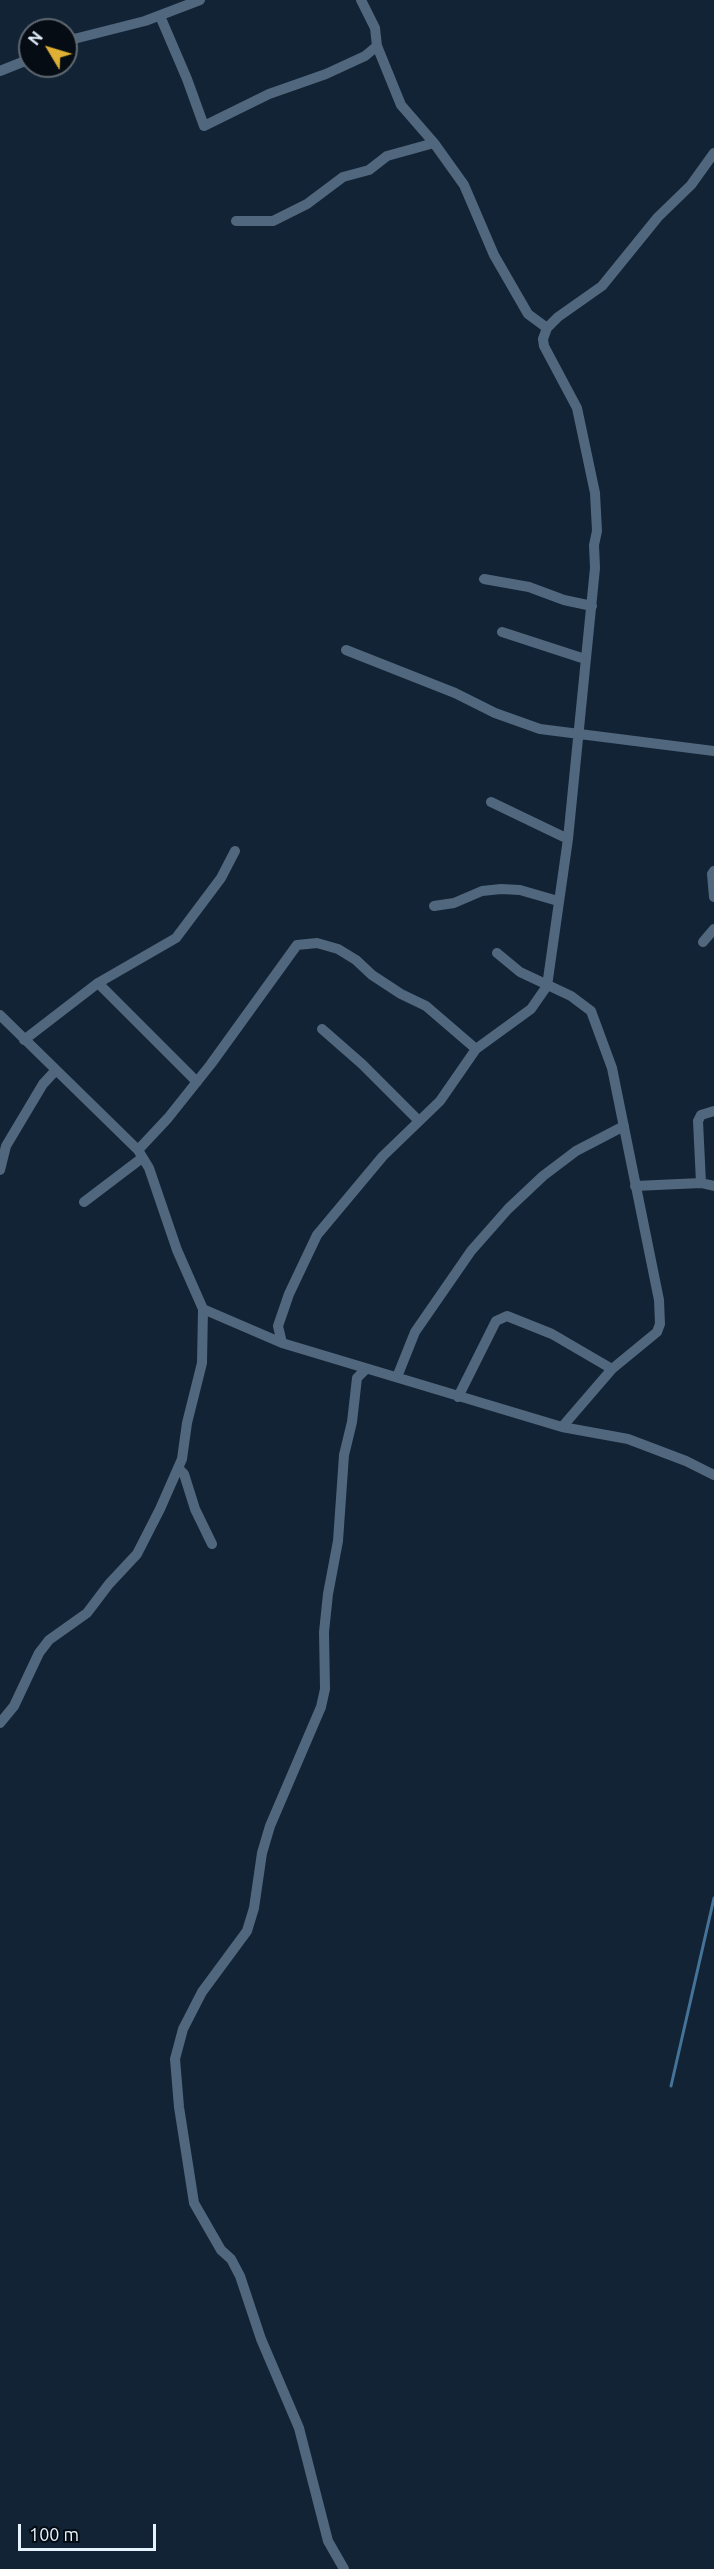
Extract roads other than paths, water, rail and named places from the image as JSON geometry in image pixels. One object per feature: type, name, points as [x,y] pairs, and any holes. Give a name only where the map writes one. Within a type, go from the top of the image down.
[{"type":"street","points":[[78,38],[160,16],[200,0]]},
{"type":"street","points":[[361,0],[375,28],[378,46],[401,105],[434,143],[464,185],[494,255],[528,314],[547,328]]},
{"type":"street","points":[[160,16],[204,126],[269,94],[326,74],[365,56],[378,46]]},
{"type":"street","points":[[0,71],[18,64]]},
{"type":"street","points":[[236,220],[273,221],[307,204],[343,177],[369,170],[387,156],[434,143]]},
{"type":"street","points":[[282,1343],[278,1326],[289,1294],[317,1235],[384,1156],[440,1101],[476,1049],[531,1009],[547,986],[580,734],[585,659],[596,568],[594,545],[597,531],[595,493],[577,408],[544,346],[543,339],[547,328],[558,316],[602,286],[658,217],[692,185],[714,153]]},
{"type":"street","points":[[484,579],[530,587],[564,600],[592,606]]},
{"type":"street","points":[[502,632],[585,659]]},
{"type":"street","points":[[346,650],[540,729],[714,751]]},
{"type":"street","points":[[491,802],[568,839]]},
{"type":"street","points":[[24,1040],[98,983],[176,938],[221,878],[235,851]]},
{"type":"street","points":[[714,871],[712,873],[714,897]]},
{"type":"street","points":[[434,906],[454,903],[482,891],[501,889],[520,890],[558,901]]},
{"type":"street","points":[[703,942],[714,929]]},
{"type":"street","points":[[84,1202],[140,1154],[197,1082],[297,945],[317,943],[338,949],[400,994],[426,1006],[476,1049]]},
{"type":"street","points":[[497,953],[520,972],[571,996],[591,1011],[612,1068],[659,1300],[660,1324],[649,1340],[612,1369],[577,1407],[562,1428]]},
{"type":"street","points":[[98,983],[197,1082]]},
{"type":"street","points":[[0,1015],[140,1154],[155,1184],[177,1250],[203,1309],[201,1363],[178,1469],[137,1554],[87,1612],[49,1640],[39,1653],[14,1706],[0,1723]]},
{"type":"street","points":[[322,1029],[362,1064],[419,1121]]},
{"type":"street","points":[[0,1170],[6,1146],[43,1084],[56,1070]]},
{"type":"street","points":[[701,1183],[698,1121],[701,1115],[714,1111]]},
{"type":"street","points":[[396,1377],[415,1332],[471,1251],[508,1209],[543,1176],[576,1150],[624,1126]]},
{"type":"street","points":[[635,1186],[701,1183],[714,1186]]},
{"type":"street","points":[[203,1309],[260,1335],[345,1363],[361,1374],[396,1377],[562,1428],[628,1439],[714,1475]]},
{"type":"street","points":[[458,1396],[496,1321],[507,1316],[552,1334],[612,1369]]},
{"type":"street","points":[[260,1335],[278,1326]]},
{"type":"street","points":[[344,2569],[328,2541],[299,2428],[261,2339],[240,2276],[231,2259],[220,2250],[194,2203],[179,2107],[175,2059],[183,2029],[202,1992],[248,1930],[254,1908],[261,1853],[321,1707],[325,1689],[324,1632],[328,1594],[335,1566],[342,1474],[361,1374]]},
{"type":"street","points":[[178,1469],[184,1474],[195,1509],[212,1544]]},
{"type":"waterway","points":[[671,2086],[714,1898]]}]
